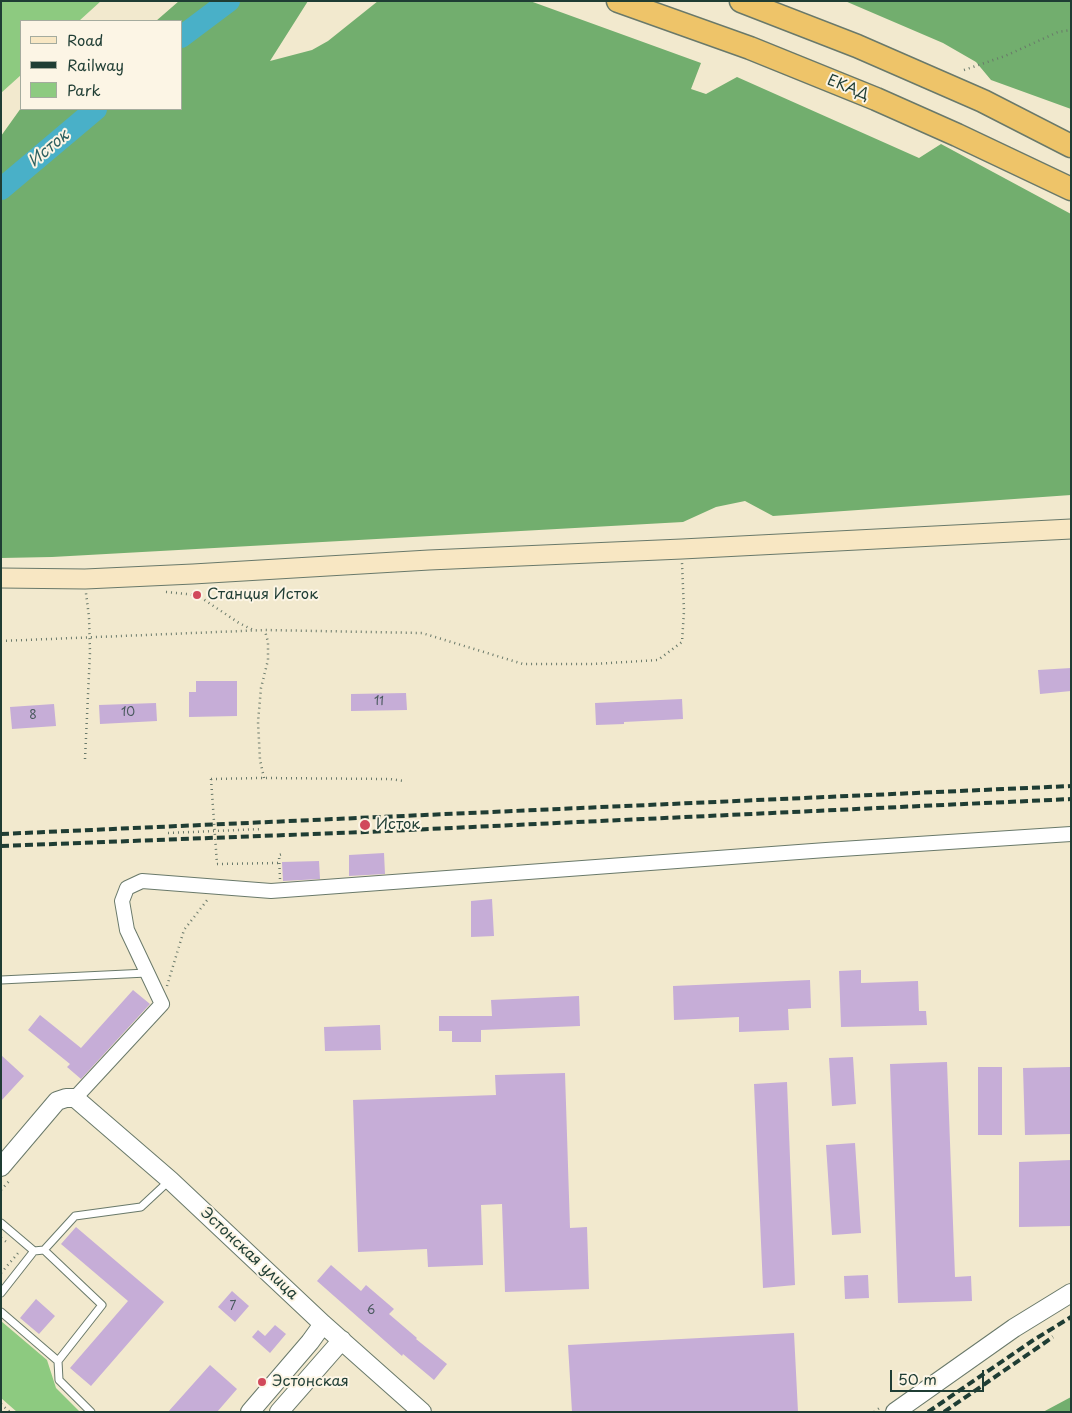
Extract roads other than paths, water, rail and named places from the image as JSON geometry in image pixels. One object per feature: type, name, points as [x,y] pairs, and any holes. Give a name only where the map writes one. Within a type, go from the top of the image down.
[{"type":"highway","name":"ЕКАД","points":[[618,1],[750,48],[876,99],[957,135],[1071,190]]},
{"type":"highway","points":[[741,1],[857,46],[984,101],[1071,146]]},
{"type":"main road","points":[[1,578],[85,579],[1071,528]]},
{"type":"street","points":[[1,1167],[57,1101],[75,1098],[162,1004],[127,930],[122,901],[127,888],[142,881],[271,891],[1071,834]]},
{"type":"street","name":"Эстонская улица","points":[[75,1098],[170,1180],[323,1324],[422,1412]]},
{"type":"street","points":[[895,1412],[1014,1328],[1071,1293]]},
{"type":"street","points":[[250,1412],[323,1324]]},
{"type":"street","points":[[279,1412],[342,1340]]},
{"type":"lane","points":[[1,980],[148,973]]},
{"type":"lane","points":[[1,1293],[34,1252],[44,1250],[75,1216],[141,1207],[170,1180]]},
{"type":"lane","points":[[1,1223],[34,1252]]},
{"type":"lane","points":[[44,1250],[102,1305],[58,1361],[59,1380],[91,1412]]},
{"type":"lane","points":[[1,1312],[58,1361]]},
{"type":"waterway","name":"Исток","points":[[182,36],[229,1]]},
{"type":"waterway","name":"Исток","points":[[1,189],[95,110]]},
{"type":"railway","points":[[1,834],[1071,786]]},
{"type":"railway","points":[[1,846],[365,832],[1071,799]]},
{"type":"railway","points":[[928,1412],[1032,1341],[1071,1317]]},
{"type":"railway","points":[[944,1412],[1053,1337]]},
{"type":"place","name":"Станция Исток","points":[[197,595]]},
{"type":"place","name":"Исток","points":[[365,825]]},
{"type":"place","name":"Эстонская","points":[[262,1382]]}]
